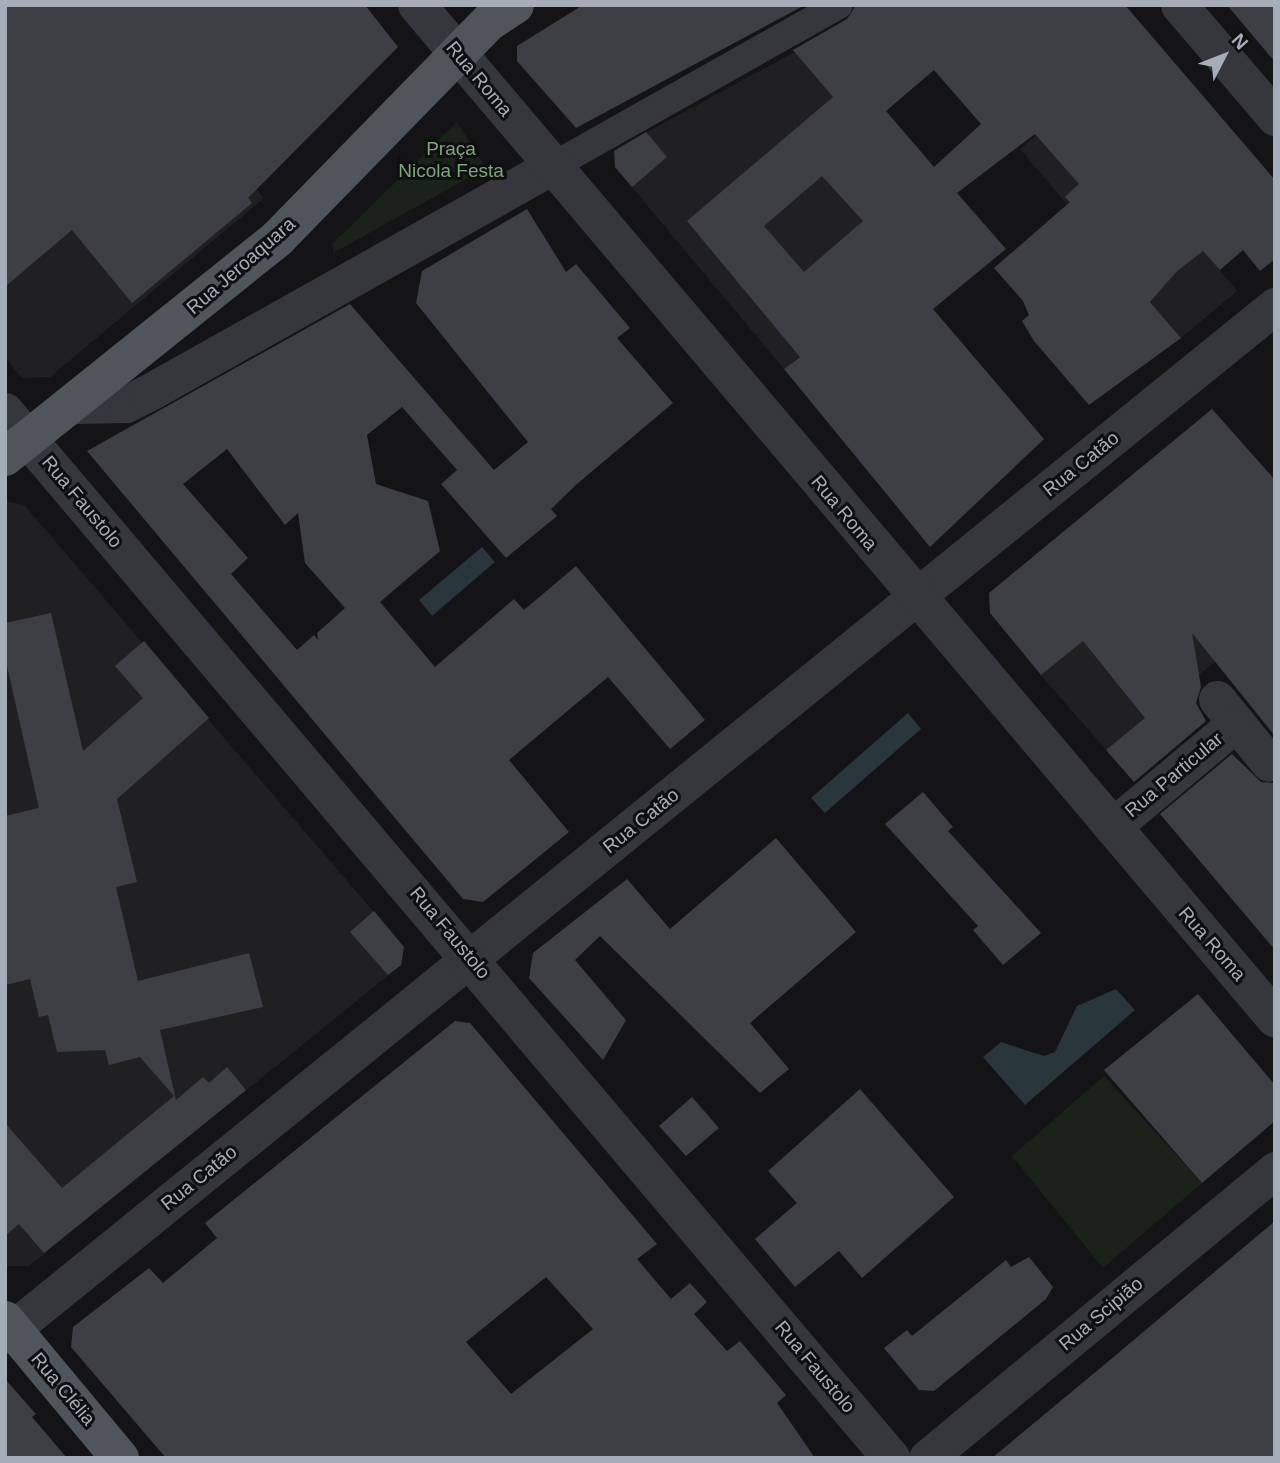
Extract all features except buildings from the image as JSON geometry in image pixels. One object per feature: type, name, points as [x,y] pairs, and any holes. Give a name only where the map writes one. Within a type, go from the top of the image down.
[{"type":"main road","name":"Rua Jeroaquara","points":[[18,450],[77,405],[278,238],[457,54],[515,5]]},
{"type":"main road","name":"Rua Clélia","points":[[8,1328],[120,1458]]},
{"type":"street","name":"Rua Roma","points":[[416,5],[916,598],[1275,1018]]},
{"type":"street","points":[[77,405],[126,404],[146,394],[839,5]]},
{"type":"street","points":[[1179,5],[1275,117]]},
{"type":"street","name":"Rua Catão","points":[[8,1328],[471,958],[1275,306]]},
{"type":"street","name":"Rua Faustolo","points":[[5,412],[18,450],[471,958],[891,1458]]},
{"type":"street","name":"Rua Particular","points":[[1112,827],[1226,711],[1269,763]]},
{"type":"street","name":"Rua Scipião","points":[[927,1458],[1275,1170]]},
{"type":"shaded area","points":[[822,37],[928,161],[843,320],[784,369],[615,167],[618,148]]},
{"type":"shaded area","points":[[1089,91],[1149,186],[1237,291],[1181,338],[1020,149]]},
{"type":"shaded area","points":[[198,123],[264,198],[50,377],[22,378],[5,358],[5,287]]},
{"type":"shaded area","points":[[5,501],[24,505],[404,947],[401,965],[29,1266],[5,1266]]},
{"type":"shaded area","points":[[1234,516],[1275,613],[1106,750],[1041,675]]},
{"type":"shaded area","points":[[482,547],[495,562],[432,616],[419,600]]},
{"type":"shaded area","points":[[908,713],[921,729],[825,813],[811,798]]},
{"type":"shaded area","points":[[1116,989],[1135,1010],[1025,1105],[983,1057],[1001,1042],[1044,1056],[1055,1052],[1077,1006]]},
{"type":"green space","name":"Praça Nicola Festa","points":[[457,122],[486,168],[333,253],[333,243]]},
{"type":"green space","points":[[1104,1076],[1202,1183],[1103,1268],[1012,1156]]}]
